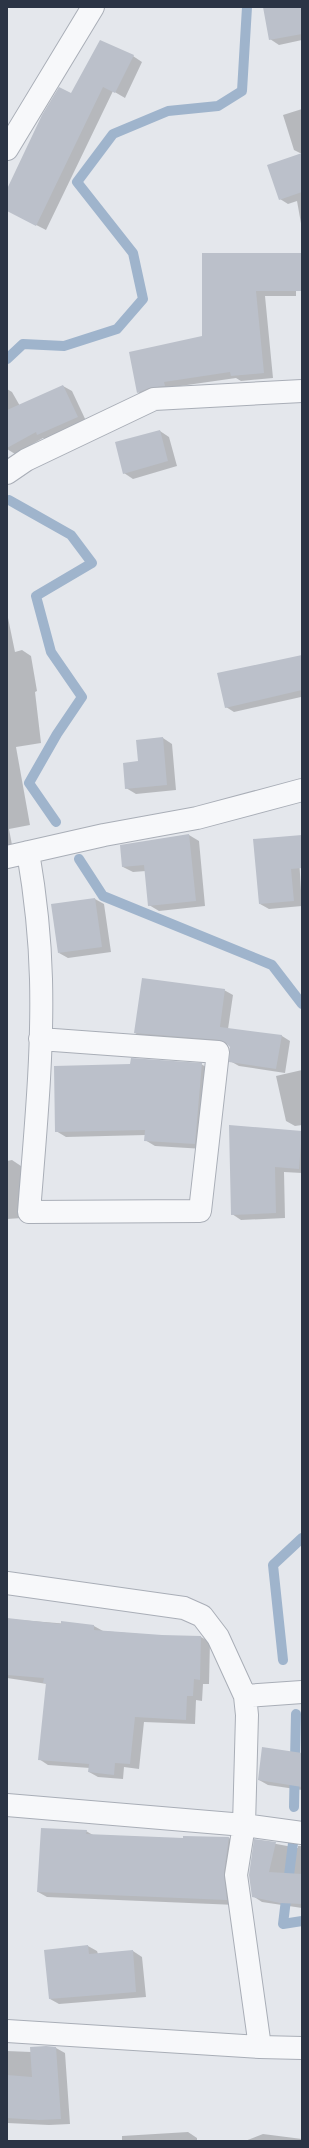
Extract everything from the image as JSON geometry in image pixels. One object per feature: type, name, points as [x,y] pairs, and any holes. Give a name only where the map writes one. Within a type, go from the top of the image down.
[{"type":"street","points":[[7,149],[92,7]]},
{"type":"street","points":[[7,473],[26,460],[154,399],[302,392]]},
{"type":"street","points":[[7,857],[104,835],[197,818],[302,790]]},
{"type":"street","points":[[28,852],[33,882],[41,978],[40,1039],[29,1212],[200,1211],[218,1052],[40,1039]]},
{"type":"street","points":[[7,1583],[184,1608],[202,1616],[218,1637],[245,1696],[247,1716],[244,1825],[236,1875],[260,2047]]},
{"type":"street","points":[[245,1696],[302,1692]]},
{"type":"street","points":[[7,1805],[244,1825],[302,1833]]},
{"type":"street","points":[[7,2031],[260,2047],[302,2048]]},
{"type":"building","points":[[263,7],[302,7],[302,34],[269,40]]},
{"type":"building","points":[[100,40],[134,55],[115,93],[103,87],[36,226],[7,211],[7,189],[42,115],[59,87],[71,93]]},
{"type":"building","points":[[302,153],[302,192],[279,200],[267,165]]},
{"type":"building","points":[[202,253],[302,253],[302,291],[256,291],[264,373],[231,376],[230,372],[164,382],[165,386],[149,388],[137,393],[129,352],[202,336]]},
{"type":"building","points":[[63,385],[78,417],[37,435],[36,432],[7,448],[7,410]]},
{"type":"building","points":[[160,430],[168,461],[123,474],[115,442]]},
{"type":"building","points":[[302,655],[302,690],[225,708],[217,673]]},
{"type":"building","points":[[163,737],[167,785],[125,789],[123,763],[138,761],[136,740]]},
{"type":"building","points":[[189,834],[196,901],[148,906],[144,865],[122,867],[120,845]]},
{"type":"building","points":[[302,835],[302,868],[291,869],[294,901],[259,904],[253,839]]},
{"type":"building","points":[[95,898],[102,947],[58,953],[51,904]]},
{"type":"building","points":[[142,978],[225,989],[220,1027],[282,1035],[276,1069],[229,1062],[230,1047],[225,1042],[219,1040],[134,1033]]},
{"type":"building","points":[[131,1058],[202,1063],[195,1144],[144,1141],[145,1130],[55,1132],[54,1066],[130,1064]]},
{"type":"building","points":[[229,1125],[302,1131],[299,1169],[275,1167],[276,1213],[231,1215]]},
{"type":"building","points":[[7,1618],[61,1624],[61,1621],[94,1625],[94,1630],[201,1636],[200,1680],[194,1679],[193,1696],[187,1696],[186,1720],[135,1717],[130,1764],[115,1763],[114,1775],[88,1772],[89,1764],[38,1760],[46,1683],[43,1683],[44,1678],[7,1675]]},
{"type":"building","points":[[262,1747],[302,1753],[302,1787],[258,1780]]},
{"type":"building","points":[[41,1828],[87,1830],[86,1834],[183,1838],[183,1836],[229,1837],[224,1873],[227,1900],[37,1892]]},
{"type":"building","points":[[254,1839],[276,1842],[269,1872],[302,1874],[302,1904],[280,1903],[252,1897],[249,1875]]},
{"type":"building","points":[[88,1945],[89,1954],[133,1950],[136,1992],[49,1999],[44,1950]]},
{"type":"building","points":[[30,2047],[56,2047],[61,2119],[39,2120],[7,2118],[7,2075],[32,2077]]},
{"type":"waterway","points":[[7,359],[23,344],[64,346],[117,329],[143,299],[133,253],[77,182],[113,134],[168,111],[218,106],[242,91],[247,7]]},
{"type":"waterway","points":[[9,500],[71,535],[92,563],[36,596],[51,652],[82,697],[57,734],[29,783],[56,822]]},
{"type":"waterway","points":[[79,859],[103,896],[272,965],[302,1004]]},
{"type":"waterway","points":[[283,1660],[273,1565],[302,1538]]},
{"type":"waterway","points":[[294,1807],[296,1714]]},
{"type":"waterway","points":[[293,1843],[283,1924],[302,1921]]}]
